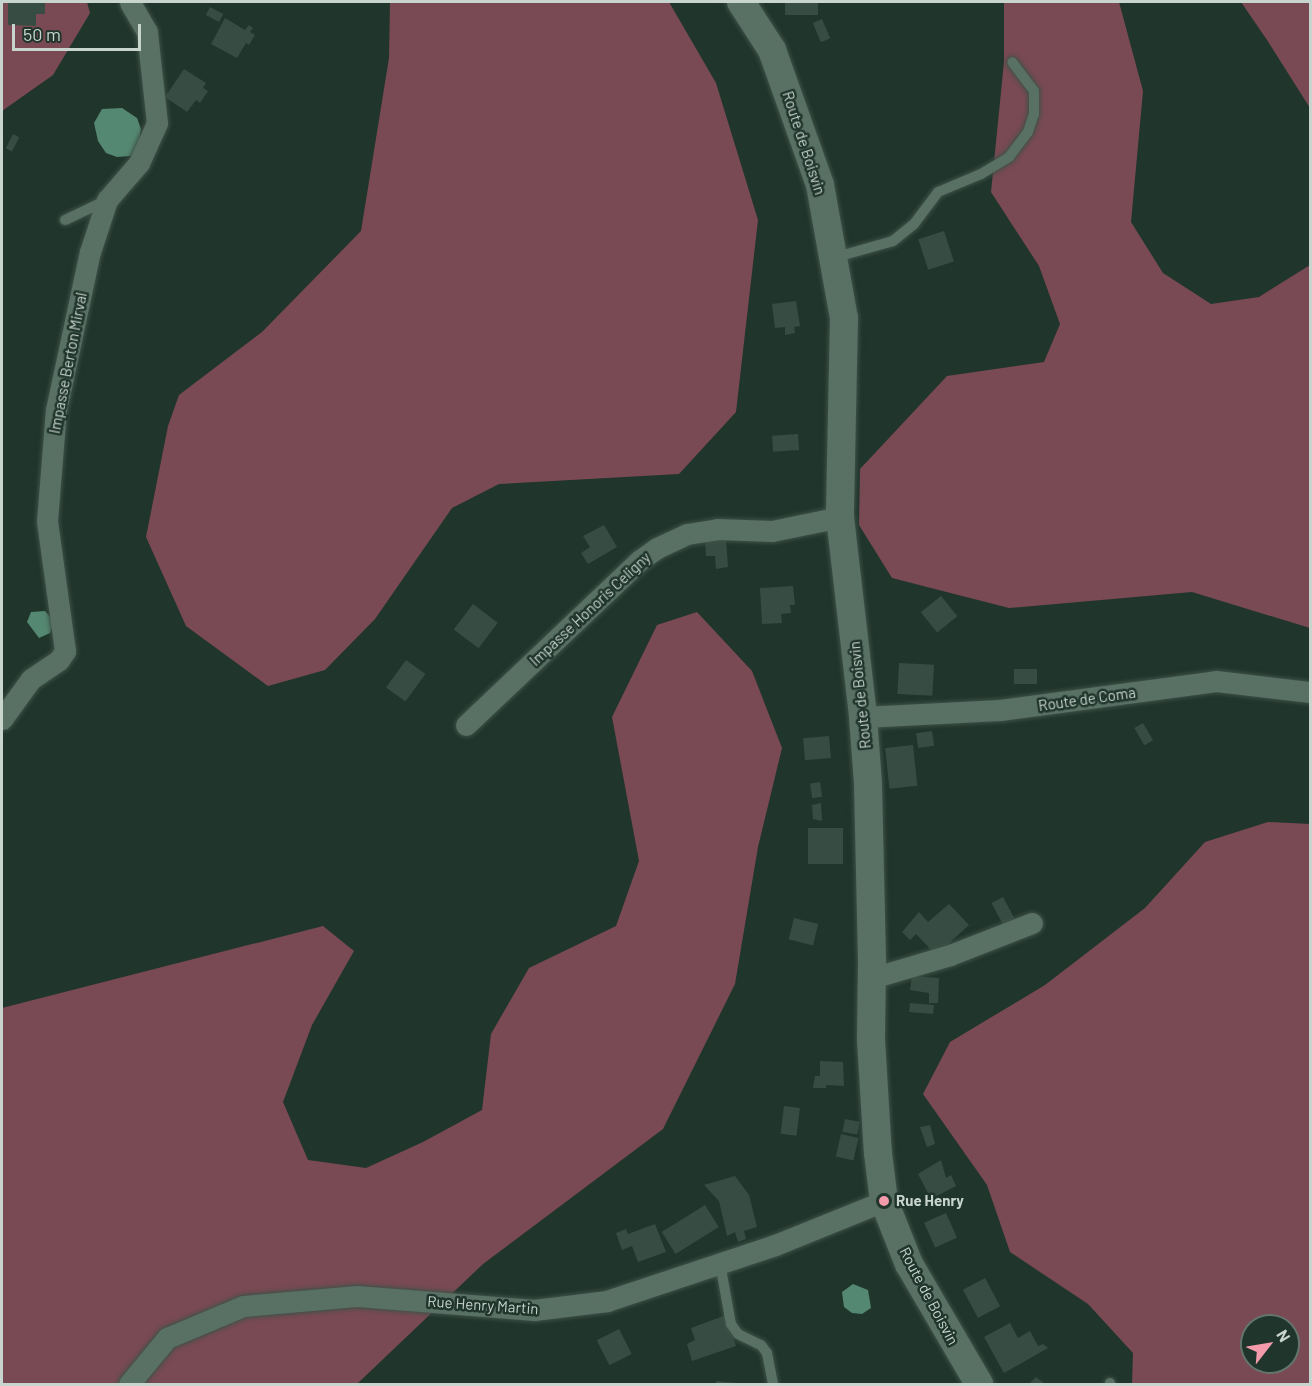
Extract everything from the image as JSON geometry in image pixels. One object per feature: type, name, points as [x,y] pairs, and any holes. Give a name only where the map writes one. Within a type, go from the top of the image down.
[{"type":"main road","name":"Route de Boisvin","points":[[741,2],[772,50],[820,185],[844,318],[840,517],[863,717],[868,784],[871,1040],[878,1153],[885,1201],[909,1264],[979,1384]]},
{"type":"street","name":"Impasse Berton Mirval","points":[[2,720],[31,679],[59,660],[64,651],[47,521],[56,410],[90,252],[107,200],[139,163],[157,123],[147,32],[130,2]]},
{"type":"street","name":"Impasse Honoris Celigny","points":[[466,725],[640,560],[657,548],[697,532],[717,529],[772,531],[840,517]]},
{"type":"street","name":"Route de Coma","points":[[863,717],[1000,710],[1103,698],[1207,681],[1243,682],[1311,692]]},
{"type":"street","points":[[872,978],[950,956],[1032,923]]},
{"type":"street","name":"Rue Henry Martin","points":[[129,1384],[167,1338],[243,1306],[357,1296],[534,1311],[607,1301],[775,1245],[885,1201]]},
{"type":"lane","points":[[833,258],[893,241],[914,224],[938,192],[981,174],[1009,157],[1028,132],[1034,114],[1034,91],[1012,62]]},
{"type":"lane","points":[[65,220],[107,200]]},
{"type":"lane","points":[[720,1263],[731,1324],[738,1334],[761,1345],[767,1353],[773,1384]]},
{"type":"shaded area","points":[[2,2],[87,2],[90,13],[53,75],[2,111]]},
{"type":"shaded area","points":[[390,2],[669,2],[716,83],[758,220],[736,412],[679,474],[499,484],[452,508],[375,619],[325,670],[268,686],[186,626],[146,537],[168,426],[179,395],[262,332],[361,231],[389,58]]},
{"type":"shaded area","points":[[1004,2],[1119,2],[1143,91],[1131,222],[1163,273],[1211,304],[1259,297],[1310,265],[1310,628],[1192,592],[1009,608],[892,578],[859,525],[860,469],[947,376],[1044,362],[1060,324],[1039,266],[991,192],[1004,62]]},
{"type":"shaded area","points":[[1241,2],[1310,2],[1310,108],[1267,40]]},
{"type":"shaded area","points":[[122,108],[137,118],[141,129],[139,142],[131,156],[117,157],[106,153],[98,141],[94,123],[102,109]]},
{"type":"shaded area","points":[[45,611],[54,621],[50,633],[39,638],[27,622],[31,612]]},
{"type":"shaded area","points":[[697,612],[752,671],[782,748],[758,847],[735,984],[663,1129],[483,1264],[357,1384],[2,1384],[2,1008],[323,926],[354,951],[312,1025],[283,1102],[308,1160],[366,1168],[423,1142],[482,1110],[491,1034],[529,968],[616,926],[639,861],[612,717],[657,625]]},
{"type":"shaded area","points":[[1268,822],[1310,824],[1310,1384],[1132,1384],[1133,1353],[1088,1304],[1010,1252],[987,1185],[923,1094],[950,1042],[1045,985],[1145,908],[1205,842]]},
{"type":"shaded area","points":[[853,1284],[868,1290],[871,1308],[862,1314],[852,1313],[844,1307],[842,1292]]},
{"type":"building","points":[[8,2],[45,2],[45,14],[36,14],[36,26],[8,25]]},
{"type":"building","points":[[785,2],[818,2],[818,15],[785,15]]},
{"type":"building","points":[[210,7],[223,14],[219,22],[206,15]]},
{"type":"building","points":[[225,18],[245,30],[249,25],[253,28],[250,32],[255,35],[249,45],[246,43],[237,58],[211,44]]},
{"type":"building","points":[[822,19],[830,38],[821,42],[813,23]]},
{"type":"building","points":[[184,69],[206,83],[203,88],[208,91],[200,103],[196,100],[187,112],[165,97]]},
{"type":"building","points":[[13,134],[19,137],[12,151],[6,148]]},
{"type":"building","points":[[944,231],[954,261],[928,270],[918,239]]},
{"type":"building","points":[[796,301],[800,326],[794,327],[795,333],[785,335],[785,327],[775,328],[772,304]]},
{"type":"building","points":[[798,434],[799,450],[773,452],[772,436]]},
{"type":"building","points":[[604,525],[617,547],[588,564],[581,553],[590,547],[583,536]]},
{"type":"building","points":[[726,539],[728,567],[716,569],[715,556],[706,556],[705,541]]},
{"type":"building","points":[[793,586],[795,605],[790,605],[791,613],[781,614],[782,623],[762,624],[760,588]]},
{"type":"building","points":[[941,596],[957,616],[937,633],[921,612]]},
{"type":"building","points":[[473,604],[498,623],[478,648],[454,630]]},
{"type":"building","points":[[406,660],[425,674],[405,702],[386,688]]},
{"type":"building","points":[[899,663],[934,665],[932,696],[897,694]]},
{"type":"building","points":[[1014,669],[1037,669],[1037,684],[1014,684]]},
{"type":"building","points":[[1143,723],[1153,740],[1144,745],[1134,728]]},
{"type":"building","points":[[932,731],[934,746],[918,748],[916,733]]},
{"type":"building","points":[[829,736],[831,758],[805,760],[803,738]]},
{"type":"building","points":[[913,745],[917,786],[889,789],[885,748]]},
{"type":"building","points":[[820,782],[822,797],[812,798],[810,783]]},
{"type":"building","points":[[821,803],[822,821],[813,819],[812,805]]},
{"type":"building","points":[[808,828],[843,828],[843,864],[808,864]]},
{"type":"building","points":[[1003,897],[1016,921],[1004,927],[992,903]]},
{"type":"building","points":[[949,904],[969,925],[936,955],[916,934],[910,940],[902,932],[919,912],[928,922]]},
{"type":"building","points":[[794,918],[818,924],[813,945],[789,939]]},
{"type":"building","points":[[912,976],[939,978],[938,1003],[929,1003],[929,993],[910,990]]},
{"type":"building","points":[[910,1003],[934,1005],[933,1014],[909,1012]]},
{"type":"building","points":[[820,1061],[843,1062],[844,1086],[826,1085],[826,1088],[813,1088],[815,1076],[820,1076]]},
{"type":"building","points":[[784,1106],[800,1108],[796,1136],[781,1134]]},
{"type":"building","points":[[845,1119],[860,1122],[857,1135],[843,1132]]},
{"type":"building","points":[[930,1125],[935,1144],[927,1147],[920,1127]]},
{"type":"building","points":[[841,1134],[859,1138],[853,1160],[836,1156]]},
{"type":"building","points":[[941,1160],[946,1178],[951,1175],[956,1186],[931,1199],[918,1174]]},
{"type":"building","points":[[735,1176],[749,1195],[757,1227],[744,1231],[746,1239],[738,1242],[735,1232],[727,1236],[719,1201],[704,1185]]},
{"type":"building","points":[[705,1205],[719,1227],[676,1254],[662,1232]]},
{"type":"building","points":[[946,1213],[957,1238],[935,1247],[924,1223]]},
{"type":"building","points":[[655,1224],[666,1252],[638,1262],[632,1246],[622,1250],[616,1233],[626,1229],[628,1234]]},
{"type":"building","points":[[985,1278],[1000,1306],[978,1318],[963,1290]]},
{"type":"building","points":[[726,1315],[736,1346],[692,1361],[687,1344],[695,1340],[691,1328]]},
{"type":"building","points":[[1010,1323],[1018,1338],[1030,1331],[1038,1346],[1043,1344],[1048,1348],[1004,1373],[984,1337]]},
{"type":"building","points":[[619,1329],[632,1354],[609,1365],[597,1340]]},
{"type":"building","points":[[1036,1377],[1045,1384],[1029,1384]]},
{"type":"building","points":[[716,1381],[737,1383],[737,1384],[716,1384]]},
{"type":"place","name":"Rue Henry","points":[[884,1201]]}]
